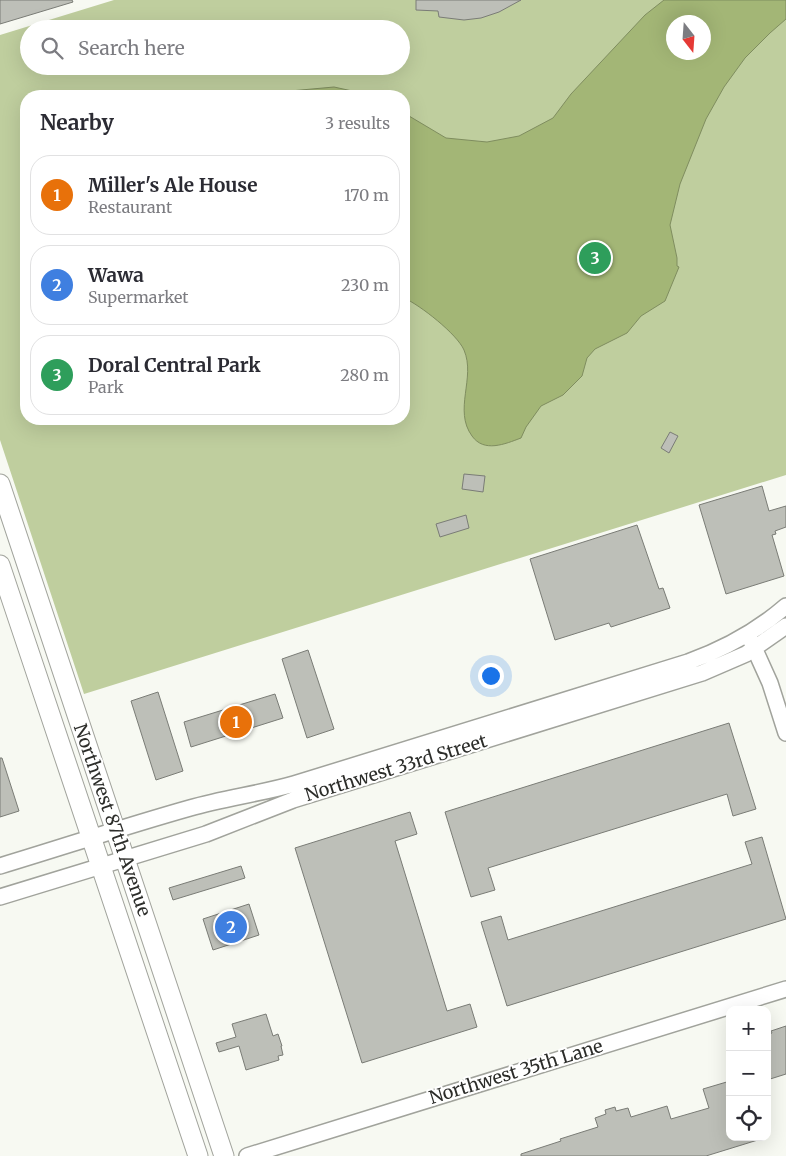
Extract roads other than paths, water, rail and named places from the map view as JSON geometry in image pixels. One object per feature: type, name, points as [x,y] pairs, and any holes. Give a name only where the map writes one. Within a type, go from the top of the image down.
[{"type":"main road","name":"Northwest 87th Avenue","points":[[0,484],[224,1156]]},
{"type":"main road","points":[[1,568],[27,564]]},
{"type":"main road","name":"Northwest 87th Avenue","points":[[1,568],[198,1156]]},
{"type":"street","name":"Northwest 33rd Street","points":[[0,866],[190,808],[286,786],[752,642],[786,606]]},
{"type":"street","name":"Northwest 33rd Street","points":[[0,897],[219,829],[283,803],[711,670],[752,642],[786,626]]},
{"type":"street","points":[[752,642],[770,683],[786,733]]},
{"type":"street","points":[[525,728],[543,714],[545,706],[562,716]]},
{"type":"street","name":"Northwest 35th Lane","points":[[247,1156],[786,989]]},
{"type":"place","name":"Doral Central Park","points":[[595,258]]},
{"type":"place","name":"Miller's Ale House","points":[[236,722]]},
{"type":"place","name":"Wawa","points":[[231,927]]}]
